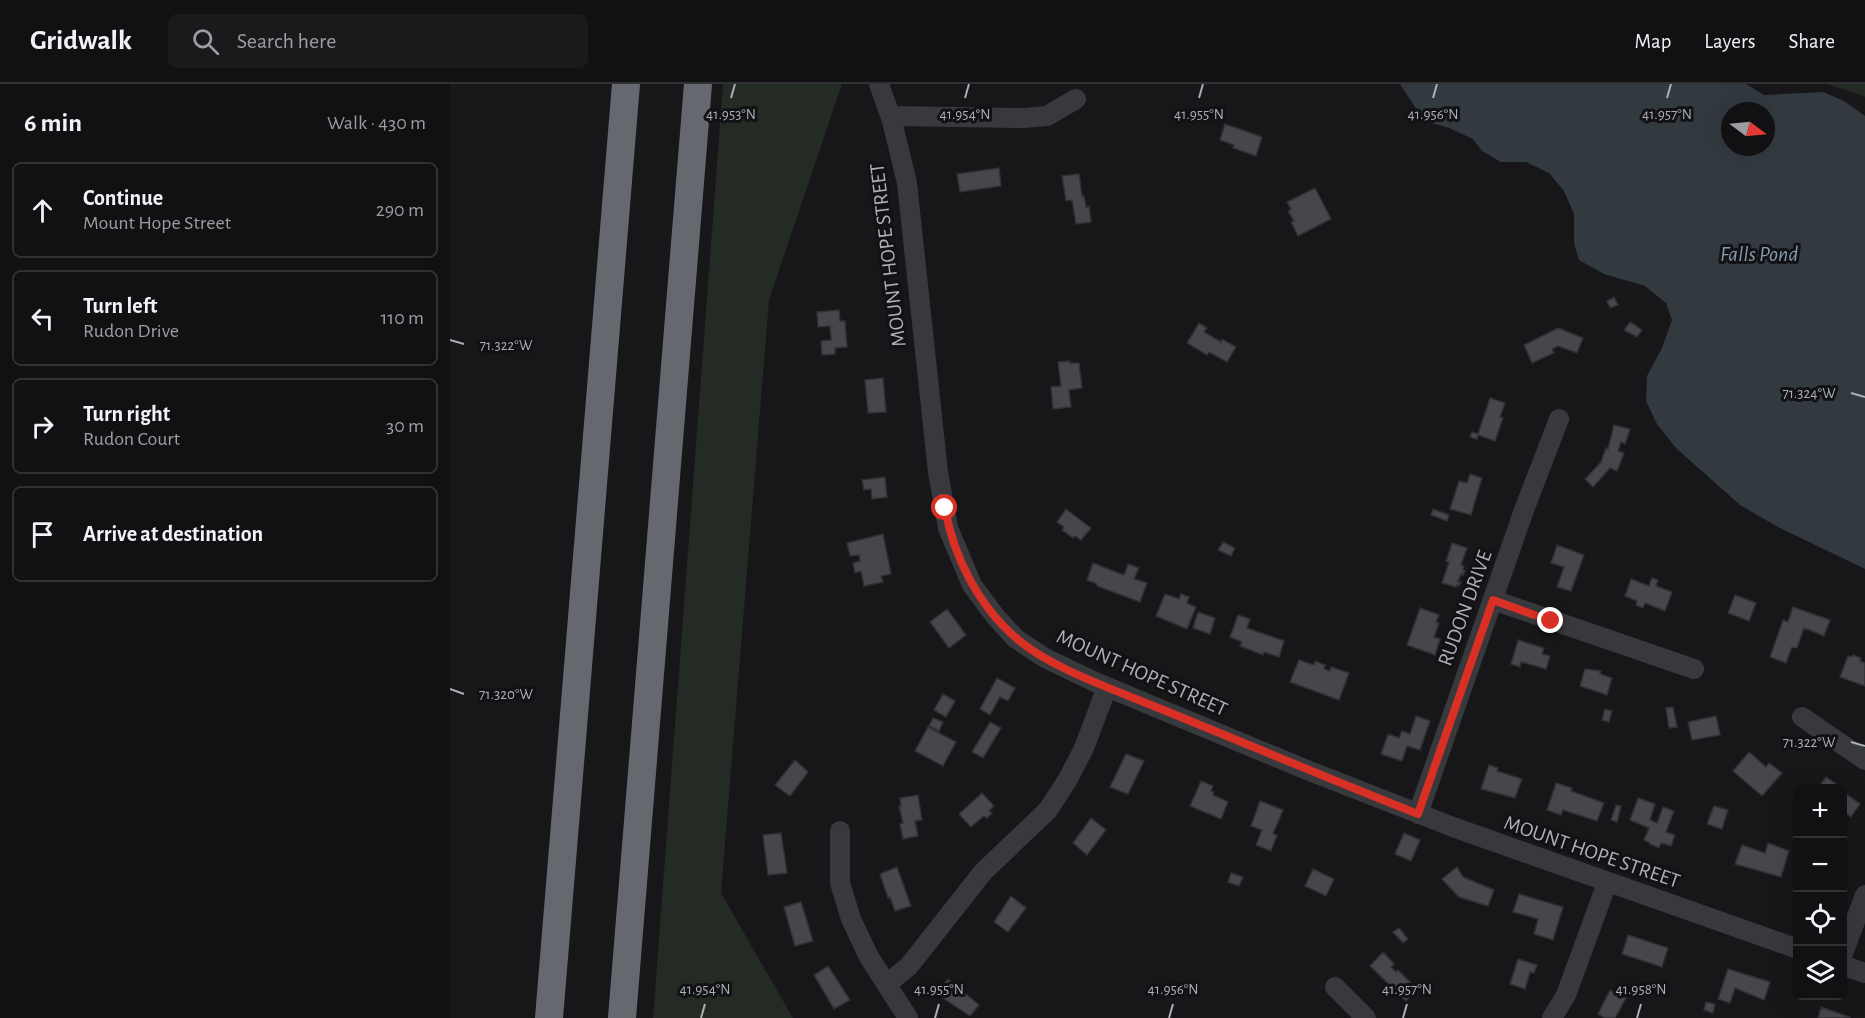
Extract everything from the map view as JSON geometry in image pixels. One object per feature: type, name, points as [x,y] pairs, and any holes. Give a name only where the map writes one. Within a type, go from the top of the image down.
[{"type":"highway","points":[[549,1018],[626,84]]},
{"type":"highway","points":[[622,1018],[698,84]]},
{"type":"street","name":"MOUNT HOPE STREET","points":[[879,84],[891,116],[907,183],[938,471],[948,528],[972,585],[1015,638],[1045,658],[1107,687],[1418,814],[1793,948]]},
{"type":"street","points":[[891,116],[1024,118],[1047,116],[1076,99]]},
{"type":"street","name":"RUDON DRIVE","points":[[1418,814],[1559,419]]},
{"type":"street","points":[[1493,600],[1694,669]]},
{"type":"street","points":[[887,984],[909,966],[983,873],[1048,810],[1068,779],[1084,747],[1107,687]]},
{"type":"street","points":[[1802,717],[1865,760]]},
{"type":"street","points":[[840,831],[840,883],[851,919],[869,957],[908,1018]]},
{"type":"street","points":[[1552,1018],[1566,996],[1607,883]]},
{"type":"street","points":[[1846,946],[1865,895]]},
{"type":"street","points":[[1847,967],[1865,973]]},
{"type":"street","points":[[1335,987],[1366,1018]]},
{"type":"shaded area","points":[[723,84],[842,84],[769,300],[721,893],[793,1018],[653,1018]]},
{"type":"shaded area","points":[[1827,84],[1865,84],[1865,97],[1864,96]]},
{"type":"water","name":"Falls Pond","points":[[1400,84],[1746,84],[1764,95],[1823,92],[1844,101],[1865,116],[1865,569],[1778,527],[1740,505],[1676,448],[1657,424],[1646,401],[1647,376],[1662,348],[1672,320],[1666,303],[1645,286],[1604,274],[1579,260],[1574,243],[1574,214],[1564,191],[1549,173],[1526,162],[1501,162],[1482,151],[1473,139],[1449,128],[1424,121]]},
{"type":"building","points":[[1225,124],[1262,137],[1256,156],[1233,148],[1234,145],[1220,140]]},
{"type":"building","points":[[999,168],[1001,186],[960,192],[957,174]]},
{"type":"building","points":[[1079,174],[1082,196],[1084,196],[1086,207],[1089,206],[1091,222],[1076,224],[1072,200],[1066,201],[1062,176]]},
{"type":"building","points":[[1315,188],[1331,219],[1298,236],[1291,222],[1294,221],[1288,211],[1291,209],[1287,202]]},
{"type":"building","points":[[1614,297],[1618,305],[1610,308],[1607,301]]},
{"type":"building","points":[[839,310],[840,321],[845,321],[847,347],[835,348],[835,354],[822,355],[821,341],[831,340],[830,326],[818,327],[817,312]]},
{"type":"building","points":[[1630,322],[1642,330],[1637,337],[1624,330]]},
{"type":"building","points":[[1199,323],[1207,328],[1204,332],[1221,342],[1222,339],[1236,347],[1227,362],[1209,352],[1207,355],[1187,343]]},
{"type":"building","points":[[1558,328],[1583,338],[1577,353],[1558,346],[1552,349],[1554,353],[1532,363],[1524,345]]},
{"type":"building","points":[[1070,361],[1070,363],[1079,363],[1082,388],[1069,390],[1071,407],[1053,409],[1051,387],[1061,386],[1058,362]]},
{"type":"building","points":[[883,378],[886,412],[868,413],[865,380]]},
{"type":"building","points":[[1490,398],[1505,403],[1500,417],[1503,418],[1495,441],[1478,435],[1477,439],[1470,437],[1472,432],[1478,434]]},
{"type":"building","points":[[1614,425],[1630,429],[1625,444],[1621,442],[1618,451],[1624,453],[1617,471],[1610,468],[1593,487],[1585,479],[1601,462],[1606,448],[1608,449]]},
{"type":"building","points":[[1470,474],[1482,478],[1471,515],[1450,509],[1459,481],[1467,483]]},
{"type":"building","points":[[885,477],[887,497],[872,499],[871,489],[864,490],[862,480]]},
{"type":"building","points":[[1066,509],[1091,528],[1081,540],[1075,536],[1073,538],[1062,530],[1064,527],[1057,522]]},
{"type":"building","points":[[1433,509],[1449,515],[1447,521],[1431,515]]},
{"type":"building","points":[[883,534],[891,574],[881,576],[883,582],[864,586],[861,571],[855,573],[853,563],[860,561],[859,555],[850,556],[847,543]]},
{"type":"building","points":[[1223,542],[1235,548],[1231,556],[1218,550]]},
{"type":"building","points":[[1452,543],[1467,548],[1461,565],[1464,566],[1465,571],[1463,575],[1461,574],[1459,586],[1456,587],[1442,583]]},
{"type":"building","points":[[1557,545],[1584,555],[1571,591],[1557,587],[1564,567],[1551,563]]},
{"type":"building","points":[[1093,563],[1124,575],[1128,564],[1139,568],[1134,579],[1147,583],[1140,602],[1087,580]]},
{"type":"building","points":[[1652,578],[1658,580],[1656,586],[1672,592],[1665,611],[1645,603],[1643,608],[1636,605],[1637,601],[1625,596],[1631,579],[1649,586]]},
{"type":"building","points":[[1165,594],[1179,599],[1181,594],[1189,597],[1187,603],[1196,607],[1187,629],[1156,616]]},
{"type":"building","points":[[1735,595],[1756,603],[1749,621],[1728,613]]},
{"type":"building","points":[[1793,607],[1830,620],[1824,636],[1804,628],[1797,648],[1792,647],[1786,663],[1770,657],[1783,620],[1788,622]]},
{"type":"building","points":[[1420,608],[1439,615],[1434,637],[1440,639],[1435,655],[1407,645]]},
{"type":"building","points":[[947,609],[966,635],[949,648],[930,622]]},
{"type":"building","points":[[1198,612],[1215,618],[1210,634],[1193,628]]},
{"type":"building","points":[[1238,615],[1250,619],[1247,628],[1284,641],[1279,657],[1264,652],[1263,655],[1240,646],[1242,642],[1230,637]]},
{"type":"building","points":[[1518,640],[1544,648],[1542,654],[1550,656],[1546,669],[1521,662],[1520,667],[1511,664]]},
{"type":"building","points":[[1848,656],[1861,658],[1860,661],[1865,663],[1865,686],[1840,677]]},
{"type":"building","points":[[1299,660],[1314,665],[1315,661],[1325,665],[1324,669],[1330,671],[1331,667],[1349,673],[1339,700],[1290,682]]},
{"type":"building","points":[[1585,669],[1601,671],[1600,674],[1612,678],[1607,695],[1580,686]]},
{"type":"building","points":[[997,678],[1015,688],[1008,701],[1000,697],[990,715],[980,709]]},
{"type":"building","points":[[943,694],[955,701],[946,717],[934,710]]},
{"type":"building","points":[[1673,707],[1677,727],[1669,728],[1666,708]]},
{"type":"building","points":[[1605,709],[1612,711],[1609,722],[1602,720]]},
{"type":"building","points":[[1416,716],[1430,721],[1420,750],[1407,746],[1402,761],[1381,754],[1388,734],[1399,738],[1402,731],[1410,734]]},
{"type":"building","points":[[1716,716],[1720,735],[1692,740],[1688,722]]},
{"type":"building","points":[[933,718],[943,722],[939,731],[929,726]]},
{"type":"building","points":[[990,722],[1001,728],[983,758],[972,752]]},
{"type":"building","points":[[928,727],[956,742],[943,766],[915,751]]},
{"type":"building","points":[[1749,752],[1766,767],[1769,763],[1782,773],[1762,796],[1733,771]]},
{"type":"building","points":[[1126,754],[1144,761],[1128,794],[1110,787]]},
{"type":"building","points":[[795,760],[808,772],[790,796],[775,785]]},
{"type":"building","points":[[1489,765],[1498,768],[1497,771],[1522,779],[1515,798],[1481,789]]},
{"type":"building","points":[[1826,777],[1836,784],[1821,784]]},
{"type":"building","points":[[1201,781],[1213,786],[1211,791],[1214,792],[1213,795],[1228,802],[1221,819],[1190,806]]},
{"type":"building","points":[[1556,783],[1604,803],[1597,821],[1563,810],[1561,815],[1547,810]]},
{"type":"building","points":[[982,793],[994,806],[989,811],[992,813],[987,818],[984,816],[971,827],[959,814]]},
{"type":"building","points":[[1847,794],[1860,804],[1851,817],[1847,814]]},
{"type":"building","points":[[918,795],[922,820],[915,821],[918,836],[903,839],[900,824],[903,823],[899,806],[901,806],[900,798]]},
{"type":"building","points":[[1638,798],[1655,804],[1650,820],[1657,823],[1663,807],[1674,811],[1666,832],[1675,835],[1671,846],[1661,843],[1659,848],[1650,844],[1644,840],[1649,828],[1630,820]]},
{"type":"building","points":[[1260,801],[1283,810],[1273,834],[1277,835],[1271,851],[1256,845],[1262,830],[1251,826]]},
{"type":"building","points":[[1616,805],[1621,806],[1617,822],[1611,820]]},
{"type":"building","points":[[1714,806],[1728,810],[1722,829],[1707,824]]},
{"type":"building","points":[[1091,818],[1106,830],[1087,855],[1073,843]]},
{"type":"building","points":[[781,833],[787,873],[768,875],[763,835]]},
{"type":"building","points":[[1404,833],[1420,840],[1411,861],[1395,854]]},
{"type":"building","points":[[1768,843],[1789,851],[1781,877],[1735,864],[1742,845],[1765,853]]},
{"type":"building","points":[[897,867],[911,906],[895,911],[880,874]]},
{"type":"building","points":[[1457,867],[1463,877],[1494,890],[1488,906],[1459,897],[1442,879]]},
{"type":"building","points":[[1313,869],[1334,879],[1326,896],[1305,886]]},
{"type":"building","points":[[1231,873],[1243,877],[1239,886],[1228,882]]},
{"type":"building","points":[[1519,894],[1563,907],[1553,940],[1534,934],[1538,919],[1513,912]]},
{"type":"building","points":[[1011,896],[1026,908],[1008,932],[994,922]]},
{"type":"building","points":[[801,902],[813,941],[795,946],[784,907]]},
{"type":"building","points":[[1399,928],[1408,939],[1403,943],[1393,932]]},
{"type":"building","points":[[1628,935],[1668,948],[1662,967],[1622,954]]},
{"type":"building","points":[[1383,952],[1394,964],[1391,967],[1396,972],[1398,970],[1417,989],[1406,1001],[1370,966]]},
{"type":"building","points":[[1518,959],[1537,965],[1534,973],[1530,972],[1525,989],[1510,984]]},
{"type":"building","points":[[828,966],[850,1000],[834,1009],[814,975]]},
{"type":"building","points":[[1728,969],[1770,982],[1764,1000],[1735,988],[1730,1003],[1718,999]]},
{"type":"building","points":[[948,979],[979,1005],[970,1016],[937,994]]},
{"type":"building","points":[[1610,990],[1626,998],[1615,1018],[1605,1018],[1598,1014]]},
{"type":"building","points":[[1706,1002],[1715,1004],[1713,1013],[1704,1010]]},
{"type":"building","points":[[1821,1007],[1850,1017],[1818,1018]]},
{"type":"route","points":[[945,508],[948,528],[972,585],[1015,638],[1045,658],[1107,687],[1418,814],[1493,600],[1551,621]]}]
